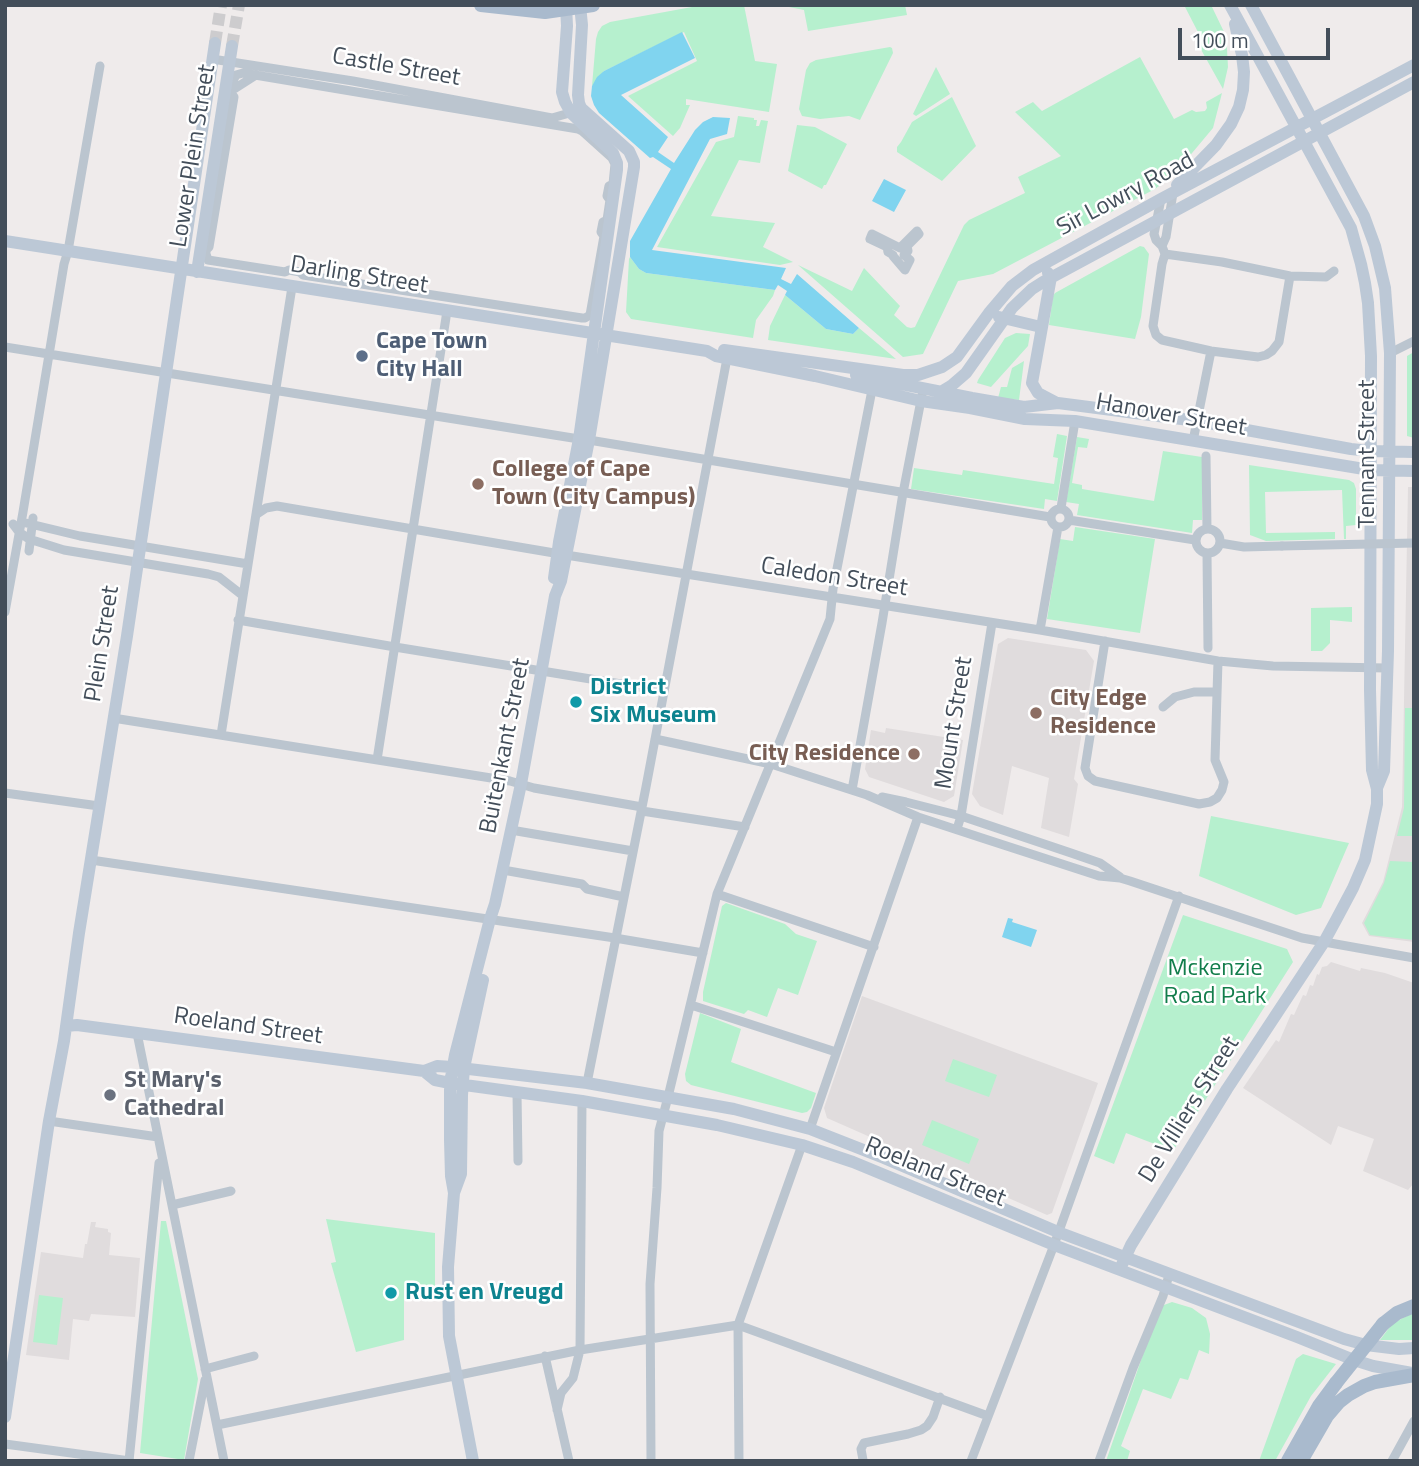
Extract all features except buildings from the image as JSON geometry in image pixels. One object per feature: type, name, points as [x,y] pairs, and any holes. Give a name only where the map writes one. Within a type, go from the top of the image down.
[{"type":"main road","points":[[481,5],[545,12],[577,7],[582,25],[576,111],[624,146],[632,156],[634,162],[600,335]]},
{"type":"main road","points":[[1167,196],[1216,145],[1239,107],[1244,72],[1230,5]]},
{"type":"main road","name":"Tennant Street","points":[[1230,5],[1351,228],[1362,264],[1370,341],[1369,668],[1372,770],[1377,789]]},
{"type":"main road","name":"Tennant Street","points":[[1251,5],[1364,216],[1375,246],[1385,288],[1390,353],[1384,771],[1377,789],[1374,821],[1365,860],[1324,942]]},
{"type":"main road","name":"Lower Plein Street","points":[[181,269],[215,43]]},
{"type":"main road","name":"Lower Plein Street","points":[[197,272],[232,46]]},
{"type":"main road","name":"Sir Lowry Road","points":[[881,370],[918,375],[942,367],[957,357],[989,313],[1017,282],[1044,263],[1414,65]]},
{"type":"main road","name":"Sir Lowry Road","points":[[943,392],[966,373],[1003,319],[1032,289],[1414,82]]},
{"type":"main road","points":[[1255,151],[1262,164]]},
{"type":"main road","name":"Darling Street","points":[[5,241],[707,351],[716,356],[727,354],[881,370]]},
{"type":"main road","points":[[1044,263],[1051,277],[1032,383],[1042,397],[1058,403]]},
{"type":"main road","name":"Plein Street","points":[[5,1417],[181,269]]},
{"type":"main road","points":[[989,313],[1003,319],[1041,327]]},
{"type":"main road","name":"Buitenkant Street","points":[[473,1461],[449,1336],[448,1267],[454,1193],[450,1153],[456,1084],[522,784],[555,596],[561,581],[562,555],[584,440],[600,335]]},
{"type":"main road","name":"Darling Street","points":[[727,354],[872,390],[922,395]]},
{"type":"main road","points":[[819,363],[922,395]]},
{"type":"main road","name":"Hanover Street","points":[[922,395],[943,392],[1024,407],[1058,403],[1197,421],[1370,451],[1414,452]]},
{"type":"main road","name":"Hanover Street","points":[[922,395],[1025,419],[1075,421],[1370,470],[1414,471]]},
{"type":"main road","name":"De Villiers Street","points":[[1122,1263],[1227,1089],[1324,942]]},
{"type":"main road","name":"Roeland Street","points":[[66,1026],[77,1025],[424,1071],[437,1066],[458,1067],[587,1083],[734,1109],[810,1129],[884,1158],[1056,1239]]},
{"type":"main road","name":"Roeland Street","points":[[424,1071],[435,1080],[664,1115],[802,1145],[1122,1263],[1354,1360],[1414,1374]]},
{"type":"main road","name":"Roeland Street","points":[[1167,1281],[1344,1339],[1399,1349],[1414,1348]]},
{"type":"main road","points":[[1288,1461],[1319,1406],[1383,1324],[1397,1313],[1414,1306]]},
{"type":"main road","points":[[1301,1461],[1326,1416],[1348,1395],[1375,1382],[1414,1374]]},
{"type":"street","name":"Castle Street","points":[[212,59],[552,117],[576,111]]},
{"type":"street","points":[[6,606],[15,525],[49,354],[100,66]]},
{"type":"street","points":[[243,73],[256,75],[582,131],[612,158],[615,167],[613,184],[609,186],[607,196],[610,200],[607,220],[603,222],[601,232],[604,236],[590,315],[582,318],[303,275],[289,270],[285,272],[208,260],[206,250],[209,247],[234,97],[231,91],[234,78],[243,73]]},
{"type":"street","points":[[1167,196],[1164,216],[1166,237],[1153,319],[1156,335],[1162,340],[1210,351],[1258,357],[1272,351],[1279,342],[1290,276]]},
{"type":"street","points":[[917,231],[919,234],[907,246],[908,251],[904,255],[909,260],[905,270],[893,255],[888,253],[887,247],[870,239],[872,234],[900,248],[917,231]]},
{"type":"street","points":[[1164,250],[1290,276],[1326,277],[1334,271]]},
{"type":"street","points":[[221,735],[292,287]]},
{"type":"street","points":[[377,760],[447,311]]},
{"type":"street","points":[[1390,353],[1414,341]]},
{"type":"street","points":[[5,347],[431,414],[1050,517]]},
{"type":"street","points":[[1193,441],[1210,351]]},
{"type":"street","points":[[587,1083],[642,809],[727,354]]},
{"type":"street","points":[[651,1461],[650,1284],[657,1138],[717,894],[830,619],[835,576],[872,390]]},
{"type":"street","points":[[852,790],[922,395]]},
{"type":"street","points":[[1061,508],[1075,421]]},
{"type":"street","points":[[1206,456],[1207,529]]},
{"type":"street","points":[[262,481],[267,495],[277,506]]},
{"type":"street","points":[[257,514],[266,508],[277,506]]},
{"type":"street","name":"Caledon Street","points":[[277,506],[562,555],[1040,629],[1218,661],[1273,666],[1387,668]]},
{"type":"street","points":[[1050,517],[1055,509],[1066,510],[1069,520],[1067,524],[1058,527]]},
{"type":"street","points":[[1050,517],[1058,527]]},
{"type":"street","points":[[1069,520],[1195,540]]},
{"type":"street","points":[[15,525],[32,521],[80,536],[248,564]]},
{"type":"street","points":[[29,551],[32,521]]},
{"type":"street","points":[[15,525],[30,539],[45,545],[208,574],[219,577],[243,595]]},
{"type":"street","points":[[1040,629],[1058,527]]},
{"type":"street","points":[[1207,529],[1215,531],[1220,543],[1219,548],[1207,554],[1196,547],[1195,540],[1198,534],[1207,529]]},
{"type":"street","points":[[1220,543],[1244,547],[1414,543]]},
{"type":"street","points":[[1207,554],[1208,648]]},
{"type":"street","points":[[238,620],[664,691]]},
{"type":"street","name":"Mount Street","points":[[957,829],[992,622]]},
{"type":"street","points":[[1104,641],[1086,768],[1088,776],[1095,781],[1199,804],[1217,798],[1224,782],[1215,760],[1218,661]]},
{"type":"street","points":[[1163,707],[1175,697],[1194,692],[1217,692]]},
{"type":"street","points":[[113,718],[510,781],[534,788],[745,827]]},
{"type":"street","points":[[655,739],[772,764],[867,795],[918,817],[1099,876],[1121,878],[1179,896],[1302,939],[1414,958]]},
{"type":"street","points":[[5,793],[99,806]]},
{"type":"street","points":[[867,795],[961,816],[1100,863],[1121,878]]},
{"type":"street","points":[[810,1129],[918,817]]},
{"type":"street","points":[[511,830],[633,851]]},
{"type":"street","points":[[91,860],[703,953]]},
{"type":"street","points":[[503,870],[582,884],[587,889],[624,897]]},
{"type":"street","points":[[717,894],[874,947]]},
{"type":"street","points":[[971,1461],[1056,1239],[1179,896]]},
{"type":"street","points":[[691,1004],[836,1052]]},
{"type":"street","points":[[137,1033],[224,1461]]},
{"type":"street","points":[[517,1093],[517,1161]]},
{"type":"street","points":[[557,1410],[561,1393],[573,1378],[579,1350],[582,1101]]},
{"type":"street","points":[[49,1121],[158,1137]]},
{"type":"street","points":[[739,1461],[738,1325],[802,1145]]},
{"type":"street","points":[[5,1444],[129,1461],[160,1153]]},
{"type":"street","points":[[172,1205],[231,1191]]},
{"type":"street","points":[[1099,1461],[1167,1281]]},
{"type":"street","points":[[217,1425],[545,1356],[738,1325],[988,1416]]},
{"type":"street","points":[[206,1372],[254,1356]]},
{"type":"street","points":[[545,1356],[569,1461]]},
{"type":"street","points":[[189,1461],[206,1372]]},
{"type":"street","points":[[863,1460],[861,1449],[864,1443],[908,1434],[927,1426],[940,1398]]},
{"type":"street","points":[[1392,1461],[1414,1421]]},
{"type":"shaded area","points":[[1408,487],[1414,487],[1414,942],[1369,936],[1362,923],[1383,882],[1402,807]]},
{"type":"shaded area","name":"City Edge Residence","points":[[1008,638],[1086,650],[1094,661],[1074,779],[1078,784],[1069,837],[1041,828],[1049,778],[1012,766],[1003,815],[980,806],[972,794],[998,644]]},
{"type":"shaded area","name":"City Residence","points":[[886,728],[963,740],[954,796],[944,802],[869,777],[865,769],[871,730],[885,733]]},
{"type":"shaded area","points":[[1331,962],[1360,971],[1361,968],[1385,973],[1414,983],[1414,1183],[1408,1190],[1363,1171],[1374,1139],[1338,1126],[1331,1145],[1243,1088],[1276,1040],[1279,1042],[1291,1014],[1294,1015],[1310,985],[1313,986],[1317,974]]},
{"type":"shaded area","points":[[862,996],[1098,1083],[1052,1213],[1047,1215],[827,1118],[824,1108]]},
{"type":"shaded area","points":[[91,1222],[96,1222],[95,1227],[108,1229],[111,1233],[109,1255],[140,1258],[135,1317],[91,1314],[89,1321],[73,1319],[69,1360],[26,1355],[41,1252],[83,1258]]},
{"type":"green space","points":[[703,5],[744,5],[755,61],[777,64],[769,112],[686,99],[686,105],[690,105],[680,128],[673,136],[628,96],[697,61],[684,32],[604,71],[592,86],[596,39],[602,26],[610,22]]},
{"type":"green space","points":[[779,5],[905,5],[907,15],[808,31],[804,10]]},
{"type":"green space","points":[[1184,5],[1211,5],[1225,34],[1228,67],[1223,89],[1194,37],[1199,34]]},
{"type":"green space","points":[[890,47],[893,53],[860,120],[849,116],[820,119],[802,116],[799,109],[806,70],[810,63]]},
{"type":"green space","points":[[1140,57],[1174,119],[1192,110],[1205,111],[1206,102],[1222,93],[1213,128],[1182,165],[1155,189],[993,274],[958,281],[923,354],[903,357],[798,265],[852,291],[864,268],[900,306],[894,315],[907,327],[915,327],[964,225],[969,220],[1025,193],[1018,177],[1061,156],[1015,112],[1033,102],[1042,111]]},
{"type":"green space","points":[[936,67],[950,94],[916,116],[913,114]]},
{"type":"green space","points":[[952,97],[976,146],[942,181],[897,152],[897,147],[912,122]]},
{"type":"green space","points":[[738,116],[754,118],[757,120],[756,126],[759,126],[761,120],[768,121],[760,163],[739,160],[711,216],[775,223],[763,247],[793,262],[780,265],[657,247],[716,142],[734,137]]},
{"type":"green space","points":[[797,125],[815,127],[847,144],[822,189],[788,171]]},
{"type":"green space","points":[[1140,246],[1149,254],[1141,317],[1135,339],[1049,325],[1055,293]]},
{"type":"green space","points":[[630,257],[639,269],[646,273],[775,290],[756,320],[753,338],[631,319],[626,312]]},
{"type":"green space","points":[[785,295],[826,329],[853,334],[859,328],[896,359],[768,340],[770,326]]},
{"type":"green space","points":[[1016,333],[1030,334],[1028,346],[991,387],[977,383],[1005,338]]},
{"type":"green space","points":[[1414,352],[1414,438],[1407,436],[1407,356]]},
{"type":"green space","points":[[1024,361],[1019,400],[998,398],[1001,387],[1007,387],[1012,368]]},
{"type":"green space","points":[[1057,434],[1067,436],[1057,501],[1045,499],[1044,509],[911,489],[914,468],[962,475],[963,470],[1054,484],[1058,458],[1053,457]]},
{"type":"green space","points":[[1077,437],[1089,439],[1087,448],[1078,447],[1072,483],[1082,485],[1082,489],[1154,501],[1163,451],[1202,457],[1202,520],[1193,520],[1192,533],[1077,515],[1079,504],[1066,502]]},
{"type":"green space","points":[[1249,465],[1349,480],[1354,483],[1356,489],[1356,525],[1346,526],[1344,539],[1342,490],[1265,492],[1266,533],[1335,532],[1335,539],[1266,541],[1250,535]]},
{"type":"green space","points":[[1075,527],[1155,539],[1140,633],[1047,619],[1060,539],[1073,541]]},
{"type":"green space","points":[[1352,607],[1352,622],[1330,620],[1330,643],[1322,651],[1311,651],[1311,608]]},
{"type":"green space","points":[[1405,708],[1414,708],[1414,836],[1397,836],[1404,808]]},
{"type":"green space","points":[[1211,816],[1349,843],[1321,908],[1296,915],[1199,876]]},
{"type":"green space","points":[[1390,861],[1414,862],[1414,940],[1370,935],[1364,923],[1384,883]]},
{"type":"green space","points":[[726,903],[785,924],[796,934],[817,941],[798,995],[778,988],[767,1017],[748,1010],[744,1014],[703,1001],[722,906]]},
{"type":"green space","name":"Mckenzie Road Park","points":[[1183,915],[1287,949],[1293,962],[1173,1151],[1126,1133],[1114,1164],[1094,1156]]},
{"type":"green space","points":[[700,1013],[741,1029],[731,1062],[816,1093],[811,1108],[802,1113],[691,1085],[686,1081],[685,1074]]},
{"type":"green space","points":[[953,1059],[997,1075],[989,1097],[945,1081]]},
{"type":"green space","points":[[932,1120],[979,1139],[969,1164],[922,1145]]},
{"type":"green space","points":[[326,1219],[435,1233],[435,1288],[404,1288],[404,1340],[356,1352],[331,1263],[336,1262]]},
{"type":"green space","points":[[161,1221],[166,1221],[198,1379],[184,1460],[140,1453]]},
{"type":"green space","points":[[39,1295],[63,1298],[57,1345],[33,1342]]},
{"type":"green space","points":[[1172,1302],[1192,1308],[1206,1318],[1210,1334],[1209,1354],[1199,1350],[1188,1380],[1180,1378],[1171,1399],[1143,1389],[1121,1446],[1130,1451],[1127,1461],[1106,1461],[1157,1314],[1164,1305]]},
{"type":"green space","points":[[1414,1312],[1414,1340],[1380,1340],[1392,1324]]},
{"type":"green space","points":[[1303,1354],[1336,1364],[1311,1396],[1275,1461],[1259,1461],[1296,1359]]},
{"type":"water","points":[[682,32],[695,58],[621,95],[668,137],[658,152],[674,163],[703,122],[713,117],[730,118],[727,134],[710,139],[652,250],[786,268],[781,279],[791,284],[797,274],[859,328],[853,334],[826,329],[785,295],[787,291],[778,285],[775,290],[646,273],[639,269],[630,257],[630,241],[671,169],[653,157],[650,158],[599,113],[591,96],[592,86],[604,71]]},
{"type":"water","points":[[884,179],[906,190],[894,212],[872,201]]},
{"type":"water","points":[[1008,918],[1013,919],[1012,922],[1037,930],[1031,947],[1002,937]]},
{"type":"tunnel","points":[[215,43],[221,5]]},
{"type":"tunnel","points":[[232,46],[239,5]]},
{"type":"place","name":"Cape Town City Hall","points":[[362,356]]},
{"type":"place","name":"College of Cape Town (City Campus)","points":[[478,484]]},
{"type":"place","name":"District Six Museum","points":[[576,702]]},
{"type":"place","name":"City Edge Residence","points":[[1036,713]]},
{"type":"place","name":"City Residence","points":[[914,754]]},
{"type":"place","name":"St Mary's Cathedral","points":[[110,1095]]},
{"type":"place","name":"Rust en Vreugd","points":[[391,1293]]}]
